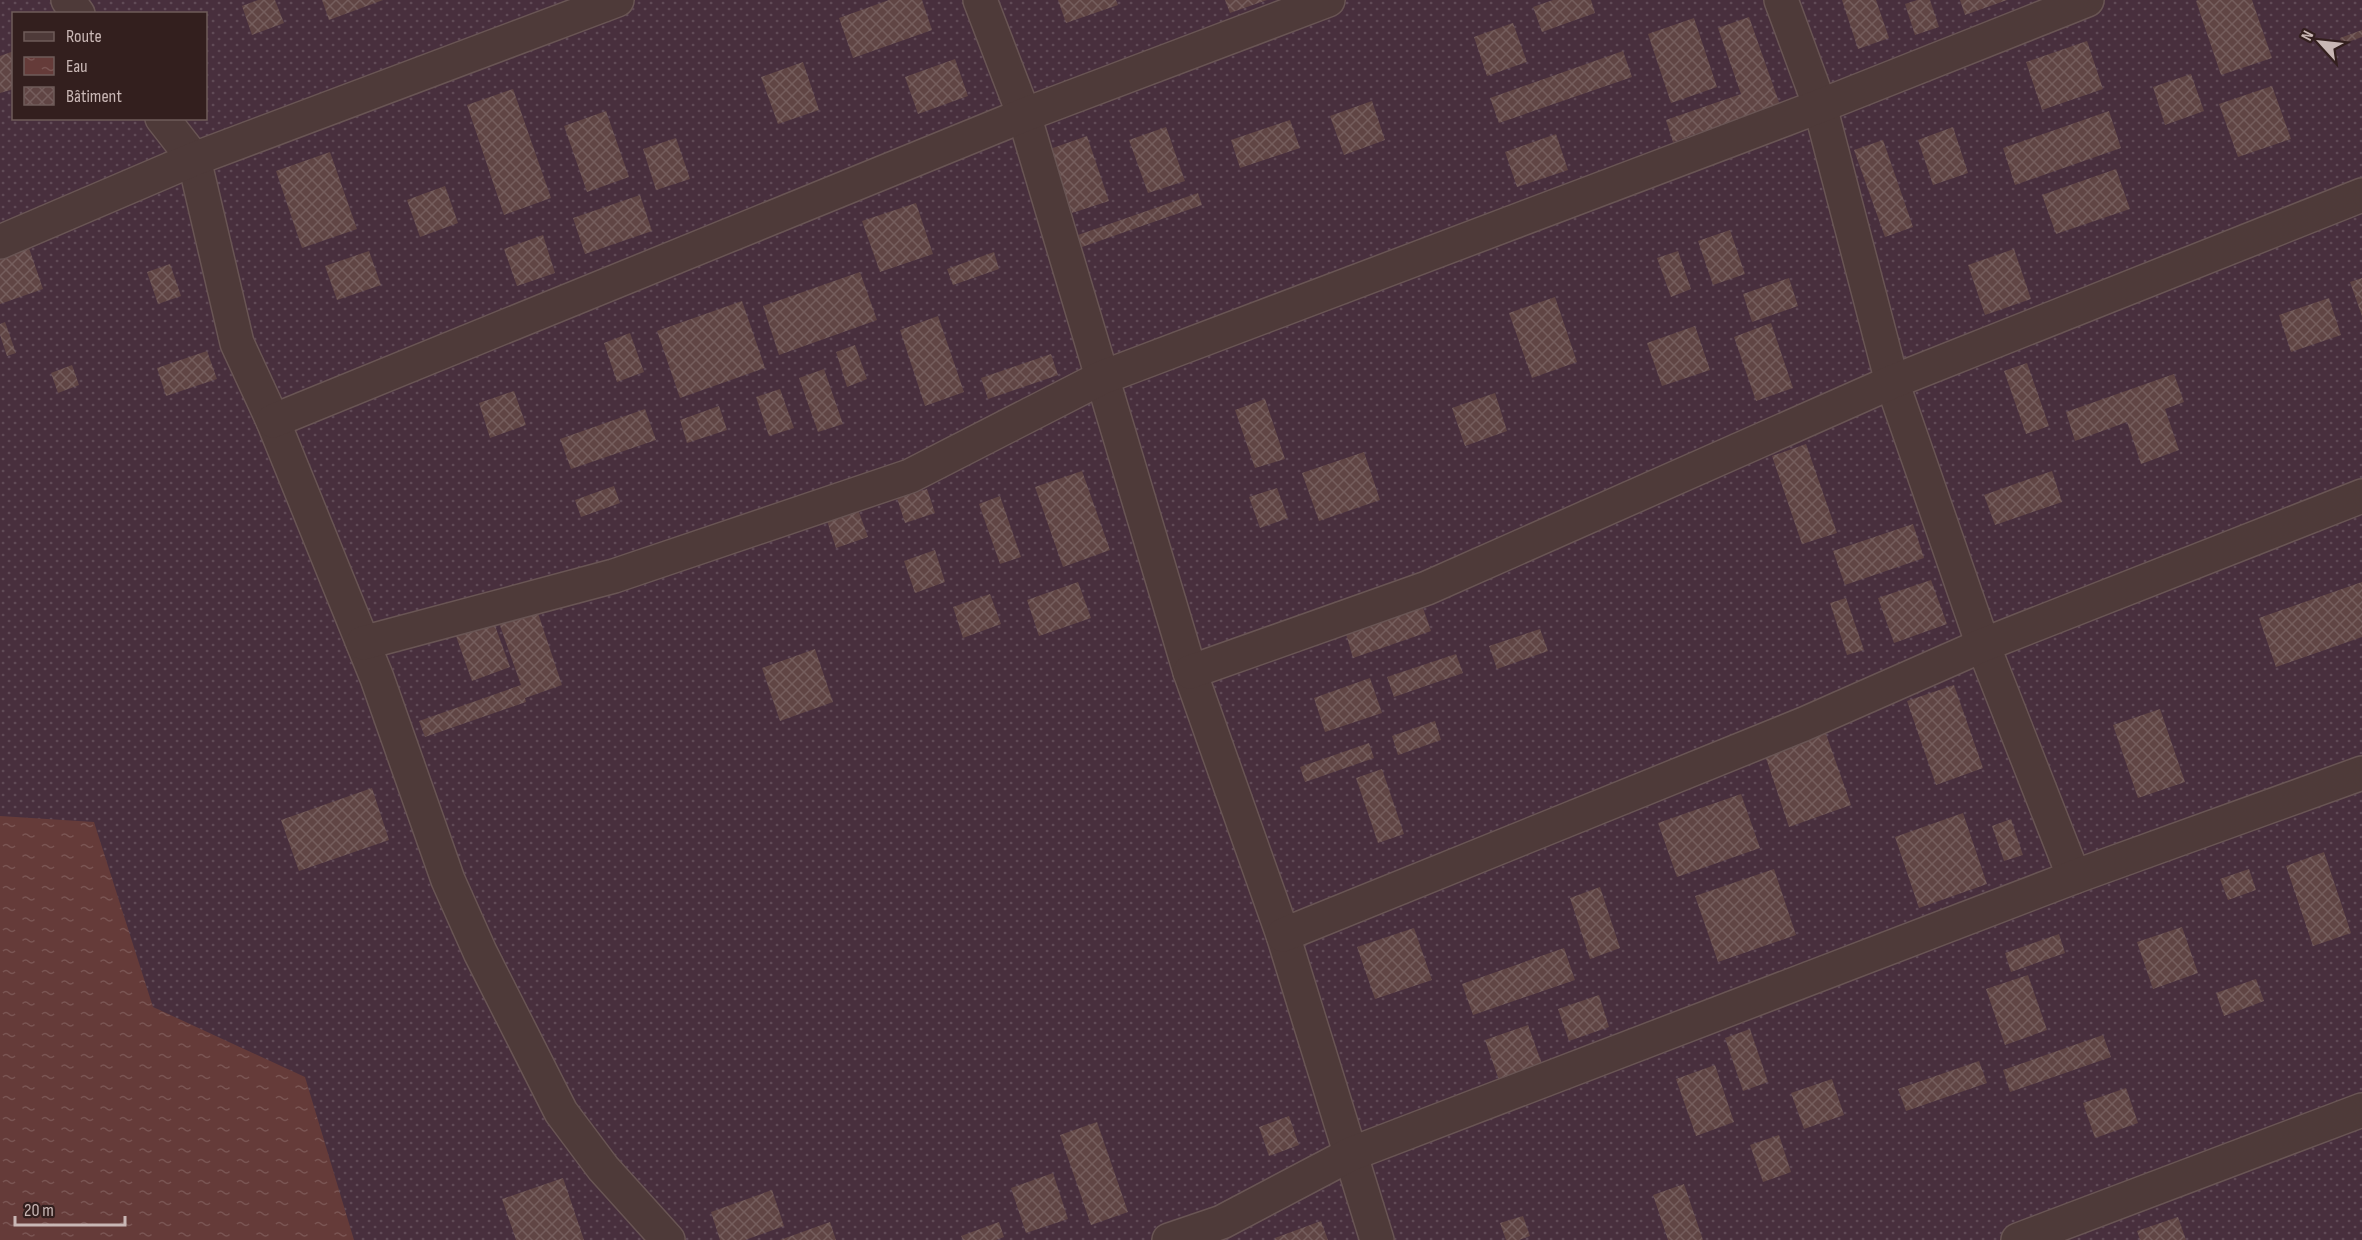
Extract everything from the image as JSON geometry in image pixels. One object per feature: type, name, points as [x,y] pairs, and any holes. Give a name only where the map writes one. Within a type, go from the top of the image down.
[{"type":"street","points":[[0,242],[194,159],[617,0]]},
{"type":"street","points":[[980,0],[1024,115],[1190,672],[1283,935],[1377,1240]]},
{"type":"street","points":[[273,421],[1024,115],[1328,0]]},
{"type":"street","points":[[1780,0],[1820,106],[1892,382],[1983,645],[2074,877]]},
{"type":"street","points":[[363,643],[614,576],[910,476],[1101,378],[1820,106],[2087,0]]},
{"type":"street","points":[[164,120],[194,159],[237,343],[273,421],[363,643],[448,880],[480,952],[561,1112],[603,1168],[668,1240]]},
{"type":"street","points":[[1190,672],[1427,588],[1892,382],[2362,195]]},
{"type":"street","points":[[1283,935],[1804,724],[1983,645],[2362,496]]},
{"type":"street","points":[[1169,1240],[1222,1222],[1351,1154],[2074,877],[2362,773]]},
{"type":"street","points":[[2018,1240],[2362,1110]]},
{"type":"shaded area","points":[[0,0],[2362,0],[2362,1240],[0,1240]]},
{"type":"water","points":[[0,816],[94,822],[153,1007],[305,1077],[354,1240],[0,1240]]},
{"type":"building","points":[[258,0],[275,0],[284,23],[252,35],[242,6]]},
{"type":"building","points":[[322,0],[383,0],[329,20]]},
{"type":"building","points":[[889,0],[922,0],[932,30],[853,58],[839,18]]},
{"type":"building","points":[[1058,0],[1116,0],[1118,5],[1066,23]]},
{"type":"building","points":[[1225,0],[1267,0],[1230,13]]},
{"type":"building","points":[[1553,0],[1591,0],[1595,13],[1542,32],[1533,7]]},
{"type":"building","points":[[1842,0],[1876,0],[1889,38],[1858,49]]},
{"type":"building","points":[[1917,0],[1930,0],[1939,27],[1915,35],[1905,4]]},
{"type":"building","points":[[1960,0],[2007,0],[1965,15]]},
{"type":"building","points":[[2252,0],[2272,58],[2221,75],[2196,1]]},
{"type":"building","points":[[1749,17],[1780,105],[1673,142],[1666,120],[1741,94],[1718,28]]},
{"type":"building","points":[[1694,18],[1717,87],[1671,103],[1648,34]]},
{"type":"building","points":[[1513,23],[1527,62],[1487,76],[1474,37]]},
{"type":"building","points":[[2362,30],[2362,37],[2342,44],[2340,38]]},
{"type":"building","points":[[2087,41],[2103,89],[2042,110],[2026,62]]},
{"type":"building","points":[[1623,51],[1632,77],[1499,123],[1490,98]]},
{"type":"building","points":[[12,52],[12,90],[0,93],[0,56]]},
{"type":"building","points":[[955,59],[968,96],[918,114],[905,77]]},
{"type":"building","points":[[803,62],[819,110],[778,124],[761,77]]},
{"type":"building","points":[[2191,74],[2204,111],[2165,125],[2153,87]]},
{"type":"building","points":[[2272,86],[2291,139],[2238,157],[2219,104]]},
{"type":"building","points":[[513,89],[551,198],[504,215],[467,105]]},
{"type":"building","points":[[1372,101],[1385,140],[1344,155],[1330,116]]},
{"type":"building","points":[[606,111],[629,177],[587,192],[564,126]]},
{"type":"building","points":[[2109,111],[2121,148],[2015,185],[2003,148]]},
{"type":"building","points":[[1290,120],[1300,148],[1240,168],[1231,140]]},
{"type":"building","points":[[1166,127],[1185,181],[1148,193],[1129,140]]},
{"type":"building","points":[[1953,127],[1968,173],[1933,185],[1918,140]]},
{"type":"building","points":[[1556,134],[1568,170],[1517,187],[1505,152]]},
{"type":"building","points":[[1087,136],[1109,201],[1072,213],[1050,149]]},
{"type":"building","points":[[676,138],[690,179],[656,190],[643,149]]},
{"type":"building","points":[[1883,140],[1913,227],[1885,237],[1854,150]]},
{"type":"building","points":[[330,152],[357,229],[302,248],[276,171]]},
{"type":"building","points":[[2116,169],[2130,209],[2056,234],[2042,195]]},
{"type":"building","points":[[445,186],[458,223],[420,237],[407,200]]},
{"type":"building","points":[[1198,193],[1202,205],[1082,247],[1078,235]]},
{"type":"building","points":[[640,195],[652,231],[585,254],[573,218]]},
{"type":"building","points":[[916,203],[933,254],[880,272],[862,221]]},
{"type":"building","points":[[1730,230],[1745,274],[1713,285],[1698,241]]},
{"type":"building","points":[[543,235],[555,273],[517,286],[504,249]]},
{"type":"building","points":[[29,248],[43,289],[0,304],[0,258]]},
{"type":"building","points":[[2014,249],[2031,299],[1985,315],[1968,265]]},
{"type":"building","points":[[369,251],[381,285],[337,300],[325,266]]},
{"type":"building","points":[[1678,251],[1691,289],[1671,297],[1657,258]]},
{"type":"building","points":[[994,252],[999,269],[953,285],[947,269]]},
{"type":"building","points":[[170,264],[181,296],[158,304],[147,272]]},
{"type":"building","points":[[860,272],[877,320],[779,355],[763,306]]},
{"type":"building","points":[[1789,278],[1798,306],[1752,322],[1743,294]]},
{"type":"building","points":[[2362,278],[2362,316],[2350,282]]},
{"type":"building","points":[[1555,297],[1577,362],[1532,378],[1509,313]]},
{"type":"building","points":[[2329,298],[2341,335],[2291,352],[2279,315]]},
{"type":"building","points":[[742,301],[765,368],[680,398],[657,331]]},
{"type":"building","points":[[938,316],[964,392],[925,406],[900,330]]},
{"type":"building","points":[[5,322],[16,353],[7,356],[0,335],[0,324]]},
{"type":"building","points":[[1771,323],[1793,388],[1756,401],[1734,337]]},
{"type":"building","points":[[1695,326],[1710,370],[1662,386],[1647,343]]},
{"type":"building","points":[[630,333],[644,372],[617,382],[604,343]]},
{"type":"building","points":[[855,345],[867,379],[847,387],[836,352]]},
{"type":"building","points":[[207,351],[217,379],[166,396],[157,368]]},
{"type":"building","points":[[1051,354],[1058,375],[988,399],[981,378]]},
{"type":"building","points":[[2027,363],[2049,426],[2026,434],[2004,371]]},
{"type":"building","points":[[72,365],[79,385],[58,393],[51,373]]},
{"type":"building","points":[[824,369],[843,424],[818,432],[799,378]]},
{"type":"building","points":[[2174,374],[2184,402],[2165,409],[2179,450],[2141,464],[2127,422],[2075,441],[2066,412]]},
{"type":"building","points":[[780,389],[794,428],[769,436],[756,397]]},
{"type":"building","points":[[514,391],[526,425],[490,438],[479,403]]},
{"type":"building","points":[[1495,393],[1507,431],[1465,446],[1452,408]]},
{"type":"building","points":[[1265,399],[1285,459],[1255,468],[1235,410]]},
{"type":"building","points":[[719,406],[727,430],[687,443],[680,420]]},
{"type":"building","points":[[645,409],[656,440],[571,469],[560,439]]},
{"type":"building","points":[[1806,444],[1837,533],[1802,544],[1772,456]]},
{"type":"building","points":[[1364,452],[1380,500],[1319,521],[1302,473]]},
{"type":"building","points":[[1082,471],[1110,550],[1063,567],[1035,487]]},
{"type":"building","points":[[2052,471],[2062,502],[1995,525],[1984,495]]},
{"type":"building","points":[[614,486],[620,503],[581,517],[575,500]]},
{"type":"building","points":[[1277,488],[1288,518],[1260,528],[1249,497]]},
{"type":"building","points":[[927,489],[935,513],[905,523],[897,498]]},
{"type":"building","points":[[1000,496],[1021,557],[1000,564],[979,504]]},
{"type":"building","points":[[856,504],[868,537],[836,548],[825,515]]},
{"type":"building","points":[[1913,524],[1924,558],[1845,585],[1833,551]]},
{"type":"building","points":[[935,550],[945,582],[915,593],[904,561]]},
{"type":"building","points":[[1931,580],[1947,624],[1894,643],[1878,598]]},
{"type":"building","points":[[1078,582],[1091,618],[1039,636],[1027,600]]},
{"type":"building","points":[[2362,582],[2362,637],[2276,667],[2259,618]]},
{"type":"building","points":[[990,594],[1001,624],[963,638],[953,607]]},
{"type":"building","points":[[1846,598],[1864,650],[1847,655],[1830,603]]},
{"type":"building","points":[[536,607],[562,685],[525,698],[526,702],[425,737],[419,721],[521,685],[498,620]]},
{"type":"building","points":[[1423,608],[1431,631],[1353,658],[1346,634]]},
{"type":"building","points":[[494,623],[510,667],[472,681],[456,636]]},
{"type":"building","points":[[1540,629],[1548,651],[1497,669],[1489,646]]},
{"type":"building","points":[[815,649],[833,702],[780,721],[762,668]]},
{"type":"building","points":[[1456,654],[1463,673],[1394,697],[1387,677]]},
{"type":"building","points":[[1370,678],[1382,713],[1325,732],[1314,698]]},
{"type":"building","points":[[1954,685],[1983,768],[1936,785],[1907,701]]},
{"type":"building","points":[[2160,709],[2185,782],[2138,798],[2113,725]]},
{"type":"building","points":[[1435,721],[1441,740],[1398,755],[1392,736]]},
{"type":"building","points":[[1825,731],[1851,805],[1789,827],[1764,752]]},
{"type":"building","points":[[1369,743],[1374,758],[1305,782],[1300,767]]},
{"type":"building","points":[[1382,769],[1404,834],[1378,843],[1356,778]]},
{"type":"building","points":[[372,788],[389,840],[299,871],[281,820]]},
{"type":"building","points":[[1741,794],[1760,848],[1677,877],[1658,823]]},
{"type":"building","points":[[1963,813],[1987,884],[1919,908],[1895,837]]},
{"type":"building","points":[[2011,819],[2023,855],[2004,861],[1992,826]]},
{"type":"building","points":[[2324,852],[2351,933],[2313,946],[2286,866]]},
{"type":"building","points":[[1774,869],[1796,935],[1718,962],[1695,896]]},
{"type":"building","points":[[2249,869],[2256,890],[2228,900],[2220,879]]},
{"type":"building","points":[[1600,887],[1620,948],[1590,959],[1570,898]]},
{"type":"building","points":[[2182,927],[2198,973],[2153,989],[2137,942]]},
{"type":"building","points":[[1414,928],[1432,980],[1375,999],[1357,947]]},
{"type":"building","points":[[2059,934],[2065,953],[2011,972],[2005,953]]},
{"type":"building","points":[[1564,948],[1575,980],[1473,1015],[1462,984]]},
{"type":"building","points":[[2028,975],[2047,1030],[2005,1045],[1986,989]]},
{"type":"building","points":[[2256,979],[2264,1001],[2224,1016],[2216,993]]},
{"type":"building","points":[[1599,995],[1609,1027],[1569,1041],[1558,1009]]},
{"type":"building","points":[[1528,1025],[1542,1064],[1499,1080],[1485,1040]]},
{"type":"building","points":[[1750,1029],[1768,1082],[1743,1091],[1725,1038]]},
{"type":"building","points":[[2103,1035],[2111,1057],[2010,1092],[2003,1070]]},
{"type":"building","points":[[1979,1061],[1987,1083],[1906,1111],[1898,1089]]},
{"type":"building","points":[[1715,1065],[1734,1122],[1696,1136],[1676,1079]]},
{"type":"building","points":[[1832,1079],[1844,1115],[1804,1129],[1791,1093]]},
{"type":"building","points":[[2126,1088],[2138,1123],[2095,1138],[2083,1103]]},
{"type":"building","points":[[1289,1116],[1299,1145],[1269,1156],[1259,1127]]},
{"type":"building","points":[[1097,1122],[1128,1212],[1091,1225],[1060,1135]]},
{"type":"building","points":[[1779,1135],[1791,1172],[1763,1182],[1750,1145]]},
{"type":"building","points":[[1053,1173],[1068,1219],[1026,1233],[1011,1188]]},
{"type":"building","points":[[563,1178],[584,1240],[516,1240],[502,1199]]},
{"type":"building","points":[[1684,1184],[1703,1240],[1668,1240],[1653,1195]]},
{"type":"building","points":[[772,1190],[784,1226],[745,1240],[720,1240],[711,1212]]},
{"type":"building","points":[[1523,1216],[1530,1236],[1519,1240],[1506,1240],[1500,1223]]},
{"type":"building","points":[[2178,1217],[2186,1240],[2140,1240],[2137,1231]]},
{"type":"building","points":[[1321,1221],[1328,1240],[1275,1240],[1275,1238]]},
{"type":"building","points":[[830,1222],[836,1240],[780,1240]]},
{"type":"building","points":[[999,1222],[1004,1237],[996,1240],[963,1240],[961,1236]]}]
